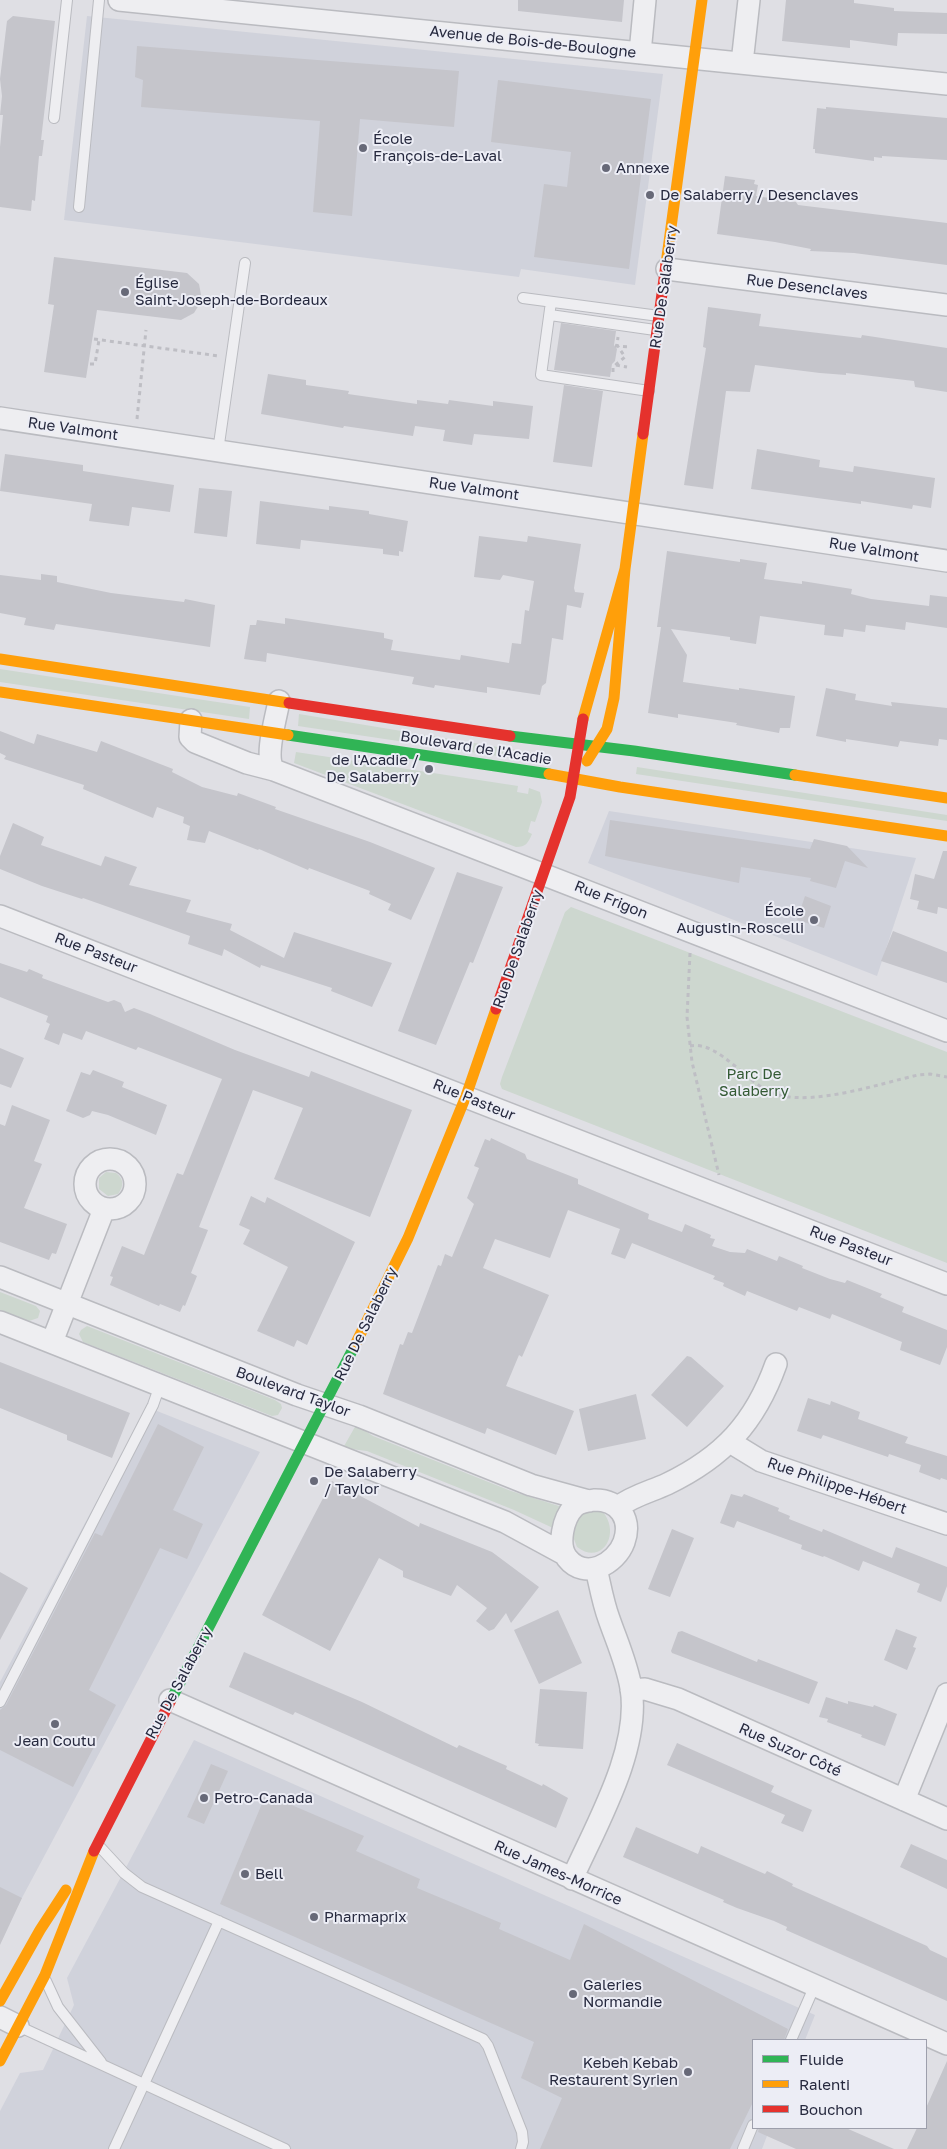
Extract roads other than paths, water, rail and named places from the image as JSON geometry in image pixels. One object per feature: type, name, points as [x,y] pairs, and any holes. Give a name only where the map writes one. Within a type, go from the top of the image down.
[{"type":"main road","name":"Rue De Salaberry","points":[[575,779],[607,729],[614,698],[624,569],[667,269],[701,2]]},
{"type":"main road","name":"Rue De Salaberry","points":[[0,2061],[9,2021],[44,1975],[97,1843],[325,1405],[408,1238],[466,1096],[544,874],[575,779],[588,694],[624,569]]},
{"type":"main road","name":"Boulevard de l'Acadie","points":[[0,659],[579,746],[634,751],[947,798]]},
{"type":"main road","name":"Boulevard de l'Acadie","points":[[0,692],[947,836]]},
{"type":"main road","name":"Rue De Salaberry","points":[[0,2001],[40,1930],[97,1843]]},
{"type":"street","name":"Avenue de Bois-de-Boulogne","points":[[119,0],[947,84]]},
{"type":"street","points":[[640,53],[645,0]]},
{"type":"street","points":[[742,63],[749,0]]},
{"type":"street","name":"Rue Desenclaves","points":[[667,269],[947,304]]},
{"type":"street","name":"Rue Valmont","points":[[0,418],[947,560]]},
{"type":"street","points":[[274,770],[270,757],[279,701]]},
{"type":"street","name":"Rue Frigon","points":[[191,720],[190,734],[195,742],[247,763],[274,770],[947,1031]]},
{"type":"street","name":"Rue Pasteur","points":[[0,916],[947,1284]]},
{"type":"street","points":[[52,1342],[104,1209]]},
{"type":"street","name":"Boulevard Taylor","points":[[0,1276],[531,1485],[589,1501]]},
{"type":"street","points":[[0,1322],[505,1522],[564,1554],[578,1566],[596,1568],[615,1559],[624,1543],[626,1535],[626,1522],[618,1506],[602,1500],[589,1501],[577,1505],[567,1517],[562,1535],[564,1554]]},
{"type":"street","points":[[618,1506],[698,1467],[730,1442],[751,1416],[776,1364]]},
{"type":"street","name":"Rue Philippe-Hébert","points":[[730,1442],[761,1461],[947,1524]]},
{"type":"street","points":[[572,1879],[620,1768],[630,1724],[631,1690],[623,1658],[604,1603],[596,1568]]},
{"type":"street","name":"Rue Suzor Côté","points":[[631,1690],[645,1689],[678,1700],[947,1819]]},
{"type":"street","points":[[904,1800],[947,1694]]},
{"type":"street","name":"Rue James-Morrice","points":[[170,1700],[947,2044]]},
{"type":"lane","points":[[54,118],[67,0]]},
{"type":"lane","points":[[79,207],[99,0]]},
{"type":"lane","points":[[218,451],[245,263]]},
{"type":"lane","points":[[524,298],[660,316]]},
{"type":"lane","points":[[552,302],[540,375],[650,391]]},
{"type":"lane","points":[[550,315],[658,330]]},
{"type":"lane","points":[[0,1702],[152,1405],[160,1385]]},
{"type":"lane","points":[[97,1843],[124,1873],[142,1887],[483,2039],[487,2044],[522,2132],[523,2142],[521,2149]]},
{"type":"lane","points":[[114,2149],[219,1921]]},
{"type":"lane","points":[[44,1975],[58,2007],[103,2064]]},
{"type":"lane","points":[[791,2039],[815,1985]]},
{"type":"lane","points":[[9,2021],[145,2083],[268,2145],[285,2149]]},
{"type":"lane","points":[[743,2149],[752,2127]]},
{"type":"place","name":"École François-de-Laval","points":[[363,148]]},
{"type":"place","name":"Annexe","points":[[606,168]]},
{"type":"place","name":"De Salaberry / Desenclaves","points":[[650,195]]},
{"type":"place","name":"Église Saint-Joseph-de-Bordeaux","points":[[125,292]]},
{"type":"place","name":"de l'Acadie / De Salaberry","points":[[429,769]]},
{"type":"place","name":"École Augustin-Roscelli","points":[[814,920]]},
{"type":"place","name":"De Salaberry / Taylor","points":[[314,1481]]},
{"type":"place","name":"Jean Coutu","points":[[55,1724]]},
{"type":"place","name":"Petro-Canada","points":[[204,1798]]},
{"type":"place","name":"Bell","points":[[245,1874]]},
{"type":"place","name":"Pharmaprix","points":[[314,1917]]},
{"type":"place","name":"Galeries Normandie","points":[[573,1994]]},
{"type":"place","name":"Kebeh Kebab Restaurent Syrien","points":[[688,2072]]},
{"type":"park label","name":"Parc De Salaberry","points":[[754,1082]]}]
